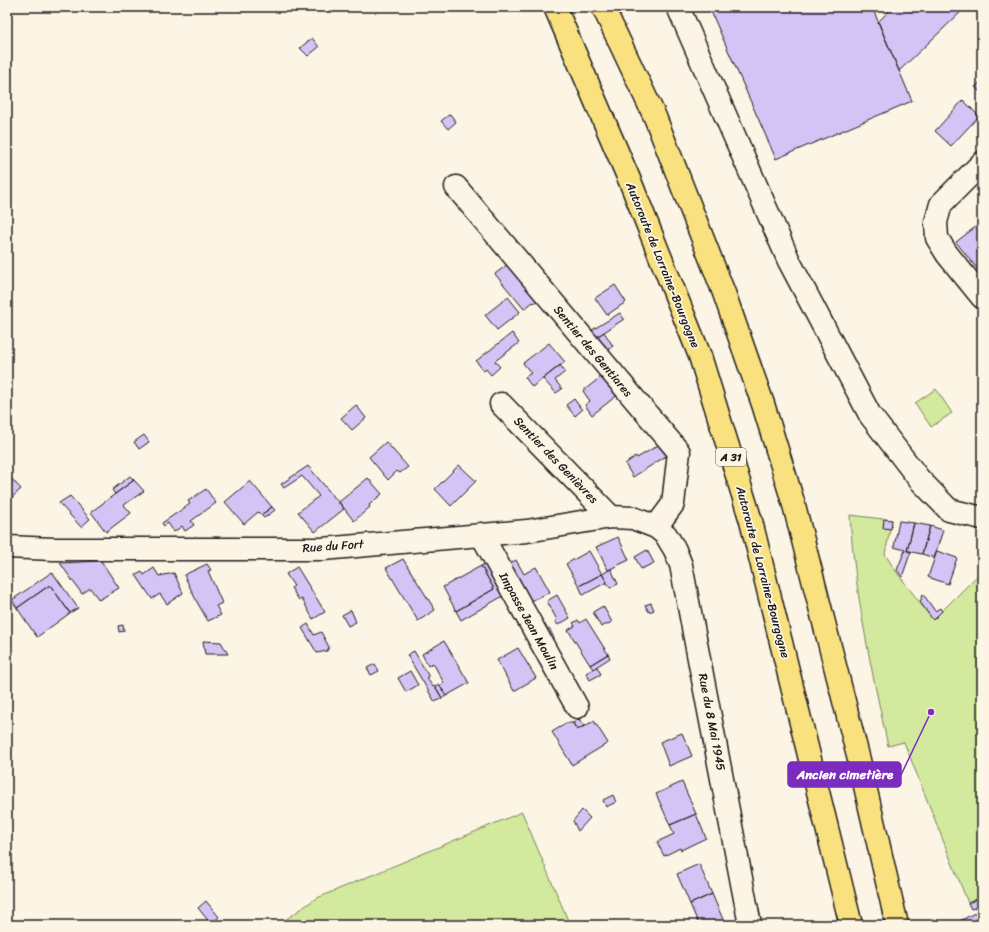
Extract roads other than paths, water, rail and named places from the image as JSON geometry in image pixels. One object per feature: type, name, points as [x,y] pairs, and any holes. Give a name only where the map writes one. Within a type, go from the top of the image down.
[{"type":"highway","name":"Autoroute de Lorraine-Bourgogne","points":[[555,7],[632,186],[700,356],[751,521],[851,925]]},
{"type":"highway","points":[[603,7],[655,117],[724,293],[763,404],[794,505],[859,760],[897,925]]},
{"type":"street","points":[[678,7],[789,261],[870,415],[920,479],[949,510],[982,518]]},
{"type":"street","points":[[982,163],[941,204],[936,222],[937,238],[947,254],[982,297]]},
{"type":"street","name":"Sentier des Gentiares","points":[[456,187],[679,452],[673,504],[656,527]]},
{"type":"street","name":"Sentier des Genièvres","points":[[501,404],[611,517]]},
{"type":"street","name":"Rue du Fort","points":[[7,547],[53,549],[323,549],[527,531],[611,517],[633,518],[656,527]]},
{"type":"street","name":"Rue du 8 Mai 1945","points":[[656,527],[666,535],[675,550],[681,565],[750,925]]},
{"type":"street","name":"Impasse Jean Moulin","points":[[481,534],[577,707]]},
{"type":"place","name":"Ancien cimetière","points":[[931,712]]}]
